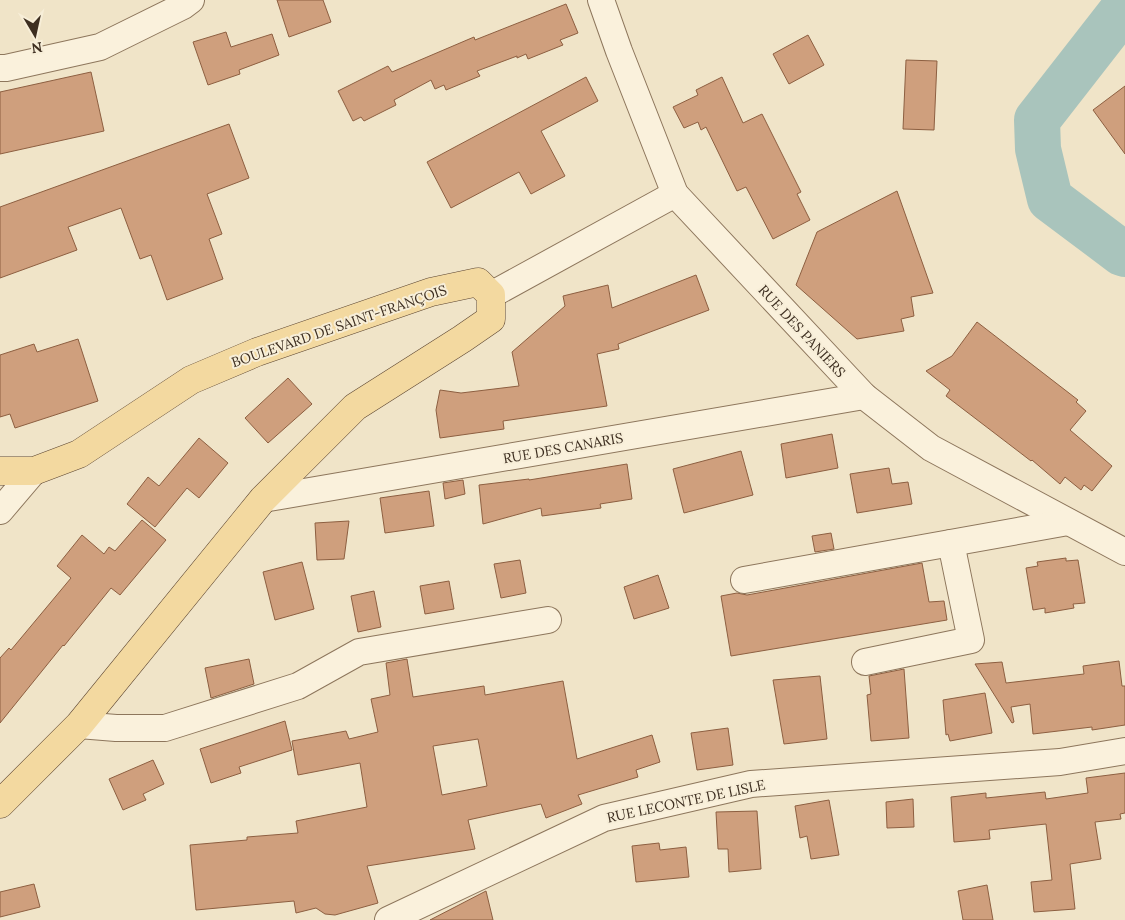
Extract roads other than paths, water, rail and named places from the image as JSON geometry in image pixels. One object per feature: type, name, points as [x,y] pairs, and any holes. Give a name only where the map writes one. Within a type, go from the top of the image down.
[{"type":"main road","name":"BOULEVARD DE SAINT-FRANÇOIS","points":[[0,471],[34,472],[80,454],[192,380],[257,352],[431,292],[478,282],[491,295]]},
{"type":"main road","points":[[0,804],[79,725],[263,500],[355,406],[462,339],[491,318],[491,295]]},
{"type":"street","points":[[0,68],[100,46],[183,6],[191,0]]},
{"type":"street","name":"RUE DES PANIERS","points":[[601,0],[675,194],[864,396],[930,448],[1125,552]]},
{"type":"street","points":[[491,295],[675,194]]},
{"type":"street","name":"RUE DES CANARIS","points":[[263,500],[864,396]]},
{"type":"street","points":[[0,511],[34,472]]},
{"type":"street","points":[[744,580],[1068,522]]},
{"type":"street","points":[[865,662],[971,640],[951,543]]},
{"type":"street","points":[[79,725],[116,728],[165,728],[298,686],[359,652],[548,620]]},
{"type":"street","name":"RUE LECONTE DE LISLE","points":[[388,920],[604,818],[650,807],[751,784],[1060,762],[1125,751]]},
{"type":"waterway","points":[[1125,7],[1037,120],[1038,149],[1050,199],[1125,254]]}]
